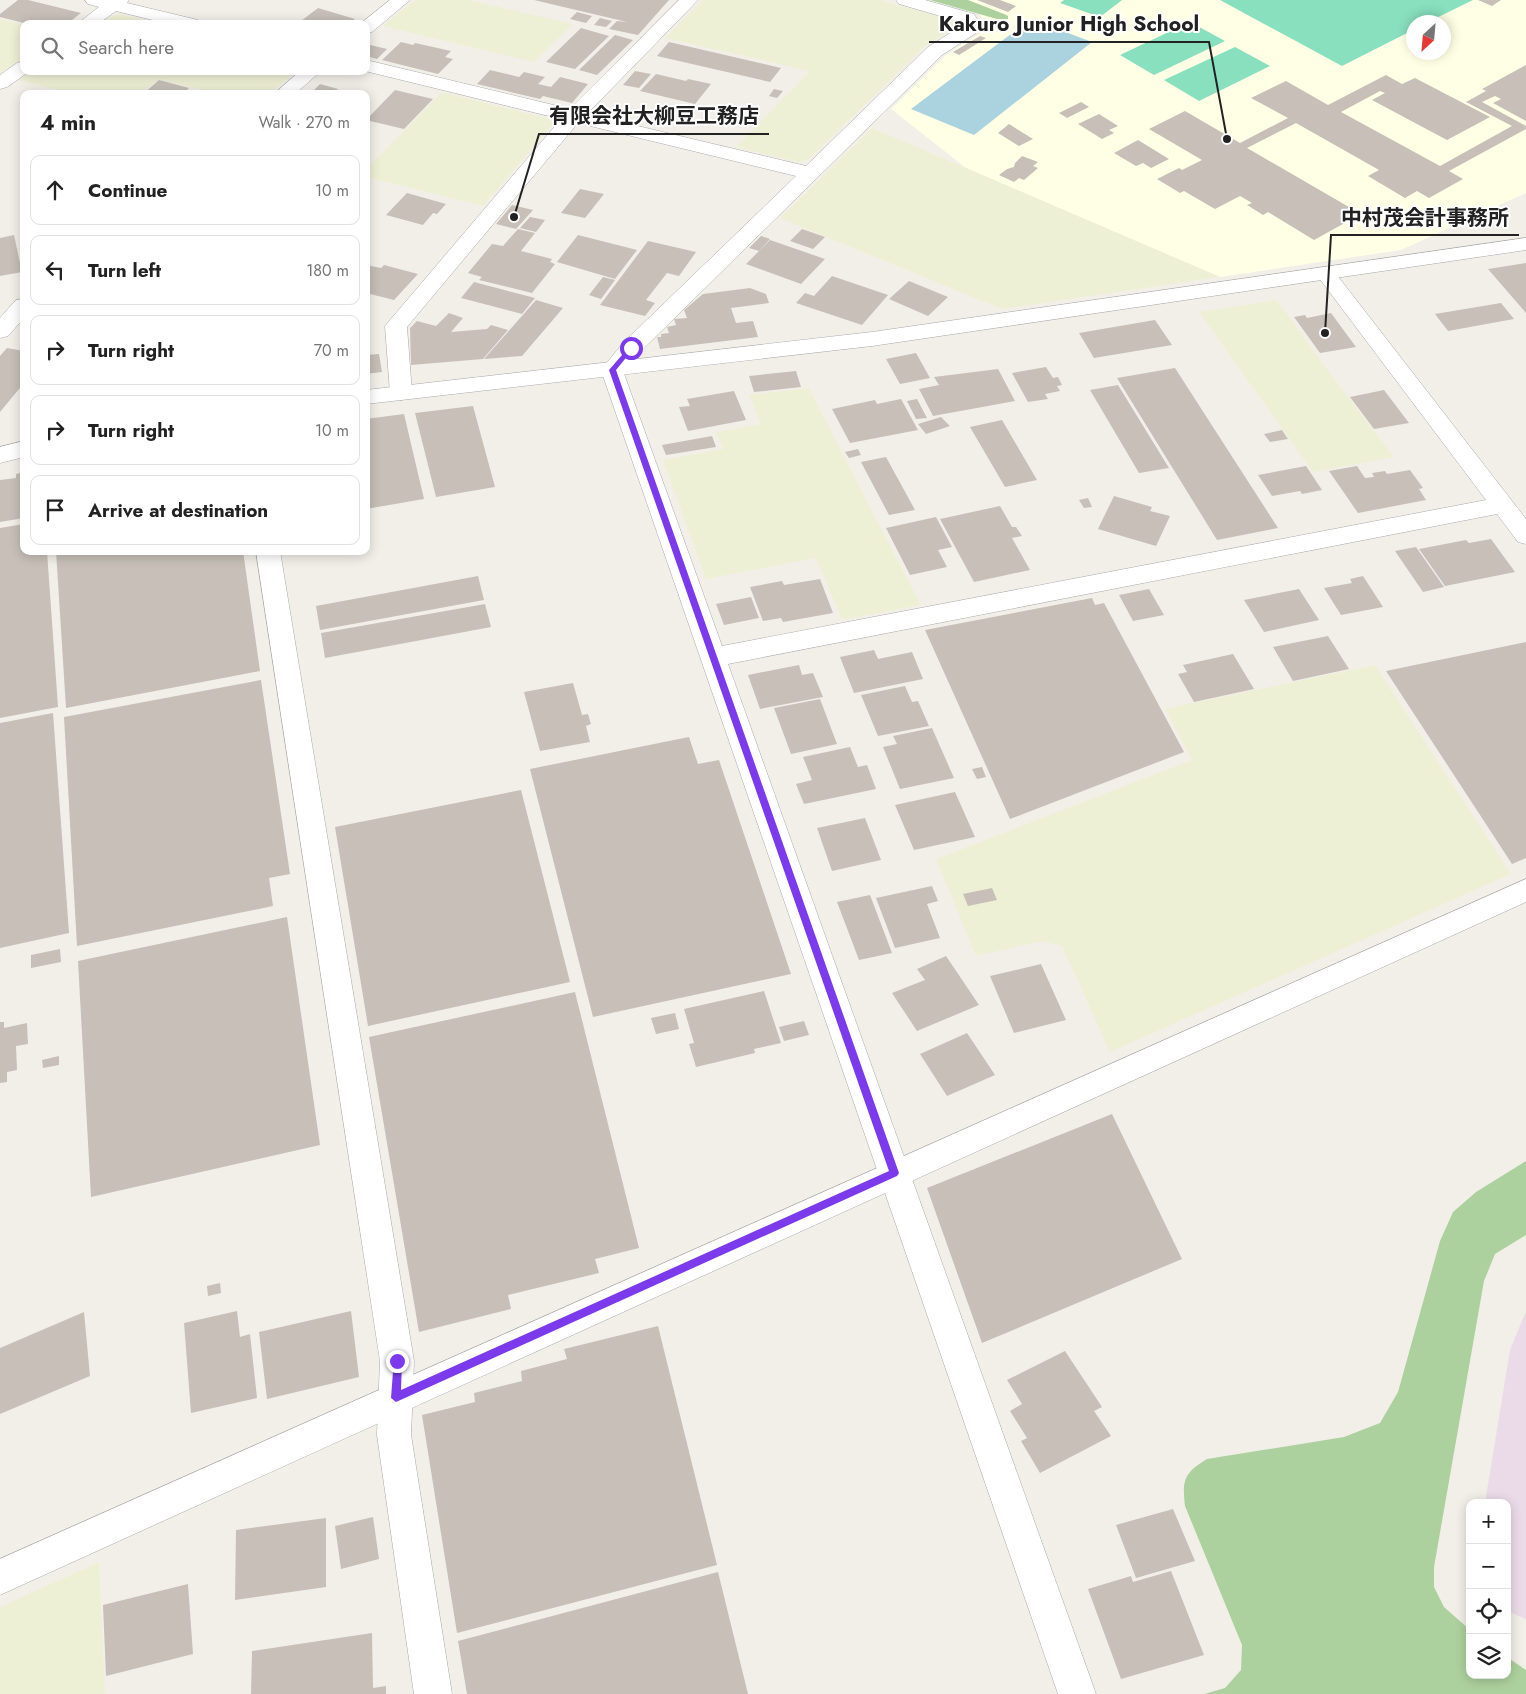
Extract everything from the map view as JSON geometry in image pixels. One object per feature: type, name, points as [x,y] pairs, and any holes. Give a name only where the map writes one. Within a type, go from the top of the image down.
[{"type":"street","points":[[94,0],[117,2],[178,20]]},
{"type":"street","points":[[370,25],[401,0]]},
{"type":"street","points":[[401,393],[396,326],[574,116],[689,0]]},
{"type":"street","points":[[612,370],[631,348],[935,51],[973,27],[968,18],[905,0]]},
{"type":"street","points":[[92,20],[117,2]]},
{"type":"street","points":[[370,67],[810,174]]},
{"type":"street","points":[[0,83],[20,70]]},
{"type":"street","points":[[288,90],[307,75]]},
{"type":"street","points":[[370,397],[872,339],[1526,244]]},
{"type":"street","points":[[1326,274],[1526,536]]},
{"type":"street","points":[[0,316],[20,307]]},
{"type":"street","points":[[0,331],[20,309]]},
{"type":"street","points":[[612,370],[1077,1694]]},
{"type":"street","points":[[0,455],[20,450]]},
{"type":"street","points":[[714,657],[1502,506]]},
{"type":"street","points":[[269,555],[397,1361],[394,1435],[433,1694]]},
{"type":"street","points":[[0,1577],[1526,890]]},
{"type":"shaded area","points":[[415,0],[469,0],[573,24],[534,62],[382,26]]},
{"type":"shaded area","points":[[703,0],[880,0],[958,22],[959,25],[924,47],[808,160],[798,162],[736,147],[810,71],[665,38]]},
{"type":"shaded area","points":[[930,0],[1526,0],[1526,193],[1401,250],[1220,277],[966,168],[891,109],[946,55],[987,29],[979,13]]},
{"type":"shaded area","points":[[120,14],[144,20],[106,20]]},
{"type":"shaded area","points":[[0,19],[20,24],[20,60],[0,73]]},
{"type":"shaded area","points":[[26,75],[292,75],[273,90],[203,90],[158,79],[145,90],[57,90],[19,80]]},
{"type":"shaded area","points":[[442,92],[550,119],[553,124],[483,206],[370,178],[370,165]]},
{"type":"shaded area","points":[[872,128],[1220,277],[1002,309],[780,218]]},
{"type":"shaded area","points":[[1277,300],[1394,457],[1313,472],[1199,312]]},
{"type":"shaded area","points":[[809,388],[921,605],[842,620],[816,558],[706,579],[663,460],[723,449],[716,432],[761,424],[749,395]]},
{"type":"shaded area","points":[[1375,665],[1511,874],[1110,1052],[1062,946],[1043,941],[976,956],[936,859],[1192,760],[1165,709]]},
{"type":"shaded area","points":[[1526,1311],[1526,1619],[1511,1613],[1511,1499],[1486,1499],[1510,1350]]},
{"type":"shaded area","points":[[99,1562],[105,1694],[0,1694],[0,1607]]},
{"type":"green space","points":[[930,0],[968,0],[1004,14],[1008,16],[1008,19],[997,19]]},
{"type":"green space","points":[[1064,0],[1122,0],[1100,17],[1060,3]]},
{"type":"green space","points":[[1220,0],[1473,0],[1442,15],[1406,15],[1406,34],[1342,66]]},
{"type":"green space","points":[[1190,22],[1225,41],[1154,75],[1120,55]]},
{"type":"green space","points":[[1235,47],[1270,66],[1199,101],[1164,80]]},
{"type":"green space","points":[[1526,1161],[1526,1235],[1495,1254],[1484,1281],[1434,1567],[1434,1587],[1444,1607],[1466,1626],[1466,1679],[1511,1679],[1511,1660],[1526,1670],[1526,1694],[1204,1694],[1225,1688],[1241,1670],[1242,1645],[1185,1506],[1184,1490],[1186,1478],[1193,1469],[1207,1459],[1344,1437],[1380,1423],[1398,1392],[1440,1241],[1453,1212],[1476,1192]]},
{"type":"water","points":[[1031,19],[1092,42],[974,135],[911,109]]},
{"type":"building","points":[[18,0],[28,0],[81,13],[72,20],[20,20],[20,22],[0,17],[0,14]]},
{"type":"building","points":[[534,0],[669,0],[638,35],[609,29],[617,21],[627,22]]},
{"type":"building","points":[[977,0],[1000,0],[1016,6],[1008,12]]},
{"type":"building","points":[[1478,0],[1501,0],[1492,6]]},
{"type":"building","points":[[318,8],[355,19],[354,20],[302,20]]},
{"type":"building","points":[[577,12],[592,16],[586,23],[570,19]]},
{"type":"building","points":[[600,18],[612,21],[606,27],[594,25]]},
{"type":"building","points":[[581,28],[609,36],[575,69],[546,62]]},
{"type":"building","points":[[615,35],[633,40],[597,75],[579,70]]},
{"type":"building","points":[[980,36],[986,38],[959,55],[953,52]]},
{"type":"building","points":[[401,42],[451,51],[445,57],[453,59],[438,74],[382,60]]},
{"type":"building","points":[[669,42],[781,68],[770,82],[657,56]]},
{"type":"building","points":[[370,45],[387,49],[377,59],[370,57]]},
{"type":"building","points":[[1526,65],[1526,121],[1493,103],[1501,99],[1495,96],[1482,102],[1526,126],[1526,129],[1449,171],[1463,179],[1429,198],[1417,191],[1405,198],[1368,176],[1379,170],[1296,123],[1247,148],[1361,214],[1314,240],[1268,212],[1263,215],[1247,205],[1252,203],[1240,196],[1215,209],[1184,191],[1180,193],[1157,179],[1179,168],[1182,170],[1202,160],[1149,129],[1185,111],[1240,143],[1288,118],[1251,98],[1286,81],[1328,105],[1386,75],[1402,84],[1415,78],[1490,117],[1447,140],[1372,100],[1385,93],[1380,91],[1341,112],[1440,166],[1512,126],[1466,102],[1486,91],[1482,89]]},
{"type":"building","points":[[490,70],[519,77],[524,72],[545,77],[538,84],[551,87],[560,77],[588,84],[572,103],[543,96],[540,99],[477,84]]},
{"type":"building","points":[[635,71],[651,74],[639,88],[623,85]]},
{"type":"building","points":[[656,74],[686,81],[688,79],[711,84],[695,104],[640,91]]},
{"type":"building","points":[[159,80],[189,88],[187,90],[148,90]]},
{"type":"building","points":[[320,84],[338,89],[337,90],[314,90]]},
{"type":"building","points":[[774,89],[783,91],[777,98],[769,96]]},
{"type":"building","points":[[395,90],[433,99],[404,129],[370,121],[370,116]]},
{"type":"building","points":[[1081,102],[1089,107],[1067,118],[1059,113]]},
{"type":"building","points":[[1099,114],[1118,126],[1109,130],[1114,133],[1102,139],[1078,124]]},
{"type":"building","points":[[1009,124],[1033,139],[1019,146],[998,133]]},
{"type":"building","points":[[1138,140],[1169,159],[1151,168],[1143,163],[1136,166],[1114,153]]},
{"type":"building","points":[[1022,156],[1038,162],[1033,166],[1038,168],[1024,180],[1019,178],[1014,182],[999,175],[1007,169],[1014,167],[1015,163]]},
{"type":"building","points":[[580,189],[604,194],[585,218],[561,213]]},
{"type":"building","points":[[407,193],[446,204],[437,214],[433,213],[423,225],[386,215]]},
{"type":"building","points":[[512,205],[533,210],[516,229],[496,224]]},
{"type":"building","points":[[530,217],[545,220],[536,232],[520,228]]},
{"type":"building","points":[[518,229],[535,233],[521,251],[552,259],[550,262],[555,264],[532,293],[479,280],[482,277],[468,273],[492,244],[503,246]]},
{"type":"building","points":[[802,229],[825,237],[813,249],[790,241]]},
{"type":"building","points":[[14,235],[20,263],[20,272],[0,276],[0,238]]},
{"type":"building","points":[[578,235],[637,250],[615,279],[557,262]]},
{"type":"building","points":[[761,236],[770,239],[759,251],[749,248]]},
{"type":"building","points":[[770,240],[825,259],[801,284],[746,264]]},
{"type":"building","points":[[648,241],[696,252],[679,276],[667,273],[646,300],[655,303],[645,316],[600,305]]},
{"type":"building","points":[[1526,263],[1526,313],[1488,269]]},
{"type":"building","points":[[384,265],[418,274],[394,300],[370,294],[370,266],[381,268]]},
{"type":"building","points":[[832,276],[888,295],[862,325],[796,303],[805,293],[814,296]]},
{"type":"building","points":[[603,277],[615,280],[601,299],[589,295]]},
{"type":"building","points":[[909,281],[948,297],[928,316],[889,299]]},
{"type":"building","points":[[474,282],[535,298],[522,314],[461,298]]},
{"type":"building","points":[[750,288],[766,294],[769,303],[731,308],[736,323],[753,321],[758,337],[660,349],[657,337],[661,337],[661,334],[669,333],[667,327],[676,325],[674,319],[687,318],[684,310],[703,294]]},
{"type":"building","points":[[536,300],[563,308],[522,356],[484,359]]},
{"type":"building","points":[[1501,303],[1514,319],[1448,331],[1435,314]]},
{"type":"building","points":[[449,313],[463,318],[451,332],[487,329],[491,325],[508,330],[483,359],[411,365],[410,328],[417,321],[436,326]]},
{"type":"building","points":[[1331,313],[1356,347],[1320,353],[1294,317],[1305,315],[1307,318]]},
{"type":"building","points":[[1155,320],[1172,345],[1094,358],[1079,333]]},
{"type":"building","points":[[7,348],[20,350],[20,388],[0,412],[0,356]]},
{"type":"building","points":[[916,353],[930,378],[900,384],[886,359]]},
{"type":"building","points":[[379,354],[382,372],[370,374],[370,355]]},
{"type":"building","points":[[1046,367],[1053,378],[1058,377],[1062,385],[1057,386],[1060,391],[1045,394],[1048,399],[1028,402],[1012,373]]},
{"type":"building","points":[[1175,368],[1278,528],[1217,540],[1117,378]]},
{"type":"building","points":[[998,369],[1015,401],[933,416],[919,389],[939,385],[934,377]]},
{"type":"building","points":[[796,371],[801,387],[754,392],[749,376]]},
{"type":"building","points":[[1118,385],[1169,468],[1139,473],[1090,390]]},
{"type":"building","points":[[1384,390],[1409,423],[1374,429],[1350,397]]},
{"type":"building","points":[[734,391],[746,420],[688,431],[679,407],[690,406],[687,399]]},
{"type":"building","points":[[901,399],[918,430],[850,443],[832,409],[875,400],[877,404]]},
{"type":"building","points":[[917,399],[927,418],[916,419],[907,401]]},
{"type":"building","points":[[473,406],[495,487],[436,497],[415,413]]},
{"type":"building","points":[[404,414],[424,499],[370,508],[370,418]]},
{"type":"building","points":[[941,417],[950,426],[926,434],[918,424]]},
{"type":"building","points":[[1002,420],[1037,480],[1005,487],[970,427]]},
{"type":"building","points":[[1282,430],[1288,439],[1270,442],[1264,434]]},
{"type":"building","points":[[712,436],[716,447],[666,455],[662,445]]},
{"type":"building","points":[[858,449],[861,455],[849,458],[845,452]]},
{"type":"building","points":[[886,457],[915,510],[889,515],[861,462]]},
{"type":"building","points":[[1306,466],[1322,490],[1302,494],[1300,491],[1272,496],[1258,475]]},
{"type":"building","points":[[1357,466],[1365,478],[1374,477],[1372,473],[1385,471],[1387,474],[1410,470],[1423,488],[1419,489],[1426,500],[1358,513],[1329,471]]},
{"type":"building","points":[[20,473],[20,519],[0,522],[0,480],[16,478],[16,474]]},
{"type":"building","points":[[1114,496],[1152,507],[1150,511],[1170,516],[1156,546],[1098,529]]},
{"type":"building","points":[[1088,498],[1092,507],[1084,508],[1079,500]]},
{"type":"building","points":[[1000,506],[1012,527],[1016,527],[1022,536],[1012,538],[1030,570],[974,582],[940,519]]},
{"type":"building","points":[[936,517],[952,547],[938,550],[947,567],[910,575],[886,528]]},
{"type":"building","points":[[20,525],[20,555],[47,555],[58,707],[0,718],[0,528]]},
{"type":"building","points":[[1491,539],[1515,572],[1445,586],[1419,549],[1466,540],[1469,543]]},
{"type":"building","points":[[1416,547],[1444,587],[1423,592],[1395,551]]},
{"type":"building","points":[[56,555],[244,555],[260,671],[66,708]]},
{"type":"building","points":[[478,576],[484,600],[320,630],[316,606]]},
{"type":"building","points":[[1363,576],[1383,607],[1341,615],[1324,588],[1352,583],[1350,579]]},
{"type":"building","points":[[820,579],[833,613],[783,622],[781,618],[763,621],[750,587],[782,581],[784,585]]},
{"type":"building","points":[[1149,589],[1164,615],[1133,621],[1119,595]]},
{"type":"building","points":[[1299,589],[1319,620],[1264,632],[1244,600]]},
{"type":"building","points":[[751,597],[759,618],[724,625],[716,604]]},
{"type":"building","points":[[1092,598],[1095,605],[1104,603],[1184,752],[1010,819],[925,630]]},
{"type":"building","points":[[485,604],[491,627],[325,658],[321,633]]},
{"type":"building","points":[[1328,636],[1349,669],[1293,681],[1273,647]]},
{"type":"building","points":[[1526,642],[1526,858],[1512,864],[1386,671]]},
{"type":"building","points":[[874,650],[878,659],[912,652],[923,679],[854,693],[840,657]]},
{"type":"building","points":[[1233,654],[1254,689],[1194,702],[1178,674],[1187,672],[1183,665]]},
{"type":"building","points":[[799,665],[802,675],[813,673],[823,697],[760,709],[748,675]]},
{"type":"building","points":[[261,680],[290,874],[269,878],[273,906],[77,946],[64,717]]},
{"type":"building","points":[[573,683],[582,715],[588,714],[591,724],[586,726],[590,742],[540,751],[524,692]]},
{"type":"building","points":[[905,686],[912,702],[918,701],[929,726],[878,736],[861,695]]},
{"type":"building","points":[[820,699],[837,744],[791,754],[774,708]]},
{"type":"building","points":[[53,713],[69,933],[0,948],[0,723]]},
{"type":"building","points":[[932,728],[954,778],[900,789],[883,747],[897,744],[893,736]]},
{"type":"building","points":[[689,737],[698,764],[719,760],[791,974],[593,1017],[530,769]]},
{"type":"building","points":[[850,747],[858,767],[867,765],[876,789],[804,804],[796,784],[812,780],[803,757]]},
{"type":"building","points":[[982,767],[986,777],[977,779],[972,769]]},
{"type":"building","points":[[521,790],[570,982],[368,1026],[335,827]]},
{"type":"building","points":[[955,792],[975,837],[914,850],[895,805]]},
{"type":"building","points":[[865,818],[881,860],[832,871],[817,828]]},
{"type":"building","points":[[932,886],[938,901],[927,904],[940,938],[895,948],[876,898]]},
{"type":"building","points":[[992,888],[997,900],[968,906],[963,894]]},
{"type":"building","points":[[870,895],[892,953],[859,960],[837,902]]},
{"type":"building","points":[[287,917],[320,1145],[91,1197],[78,961]]},
{"type":"building","points":[[60,949],[61,962],[31,968],[31,955]]},
{"type":"building","points":[[946,956],[979,1005],[917,1031],[892,993],[925,980],[917,969]]},
{"type":"building","points":[[1041,964],[1066,1020],[1014,1033],[990,976]]},
{"type":"building","points":[[764,991],[781,1043],[754,1049],[755,1053],[696,1067],[689,1044],[694,1043],[684,1009]]},
{"type":"building","points":[[575,992],[639,1248],[595,1259],[599,1273],[508,1295],[511,1309],[419,1332],[369,1037]]},
{"type":"building","points":[[675,1013],[679,1029],[656,1034],[651,1018]]},
{"type":"building","points":[[804,1021],[809,1035],[784,1041],[779,1027]]},
{"type":"building","points":[[0,1022],[4,1022],[4,1028],[27,1023],[28,1044],[16,1046],[17,1070],[7,1072],[7,1082],[0,1083]]},
{"type":"building","points":[[967,1033],[995,1075],[947,1096],[920,1054]]},
{"type":"building","points":[[59,1056],[59,1065],[43,1068],[42,1060]]},
{"type":"building","points":[[1112,1114],[1182,1259],[982,1343],[927,1188]]},
{"type":"building","points":[[220,1283],[221,1293],[208,1296],[207,1286]]},
{"type":"building","points":[[237,1311],[240,1337],[250,1334],[257,1398],[191,1413],[184,1323]]},
{"type":"building","points":[[351,1311],[359,1377],[267,1399],[259,1332]]},
{"type":"building","points":[[84,1312],[90,1376],[0,1414],[0,1348]]},
{"type":"building","points":[[658,1326],[717,1565],[457,1633],[422,1415],[475,1402],[474,1393],[522,1381],[521,1371],[567,1359],[564,1349]]},
{"type":"building","points":[[1065,1351],[1102,1407],[1094,1411],[1111,1436],[1040,1473],[1021,1441],[1027,1438],[1010,1411],[1022,1404],[1007,1380]]},
{"type":"building","points":[[1173,1509],[1195,1561],[1136,1578],[1116,1525]]},
{"type":"building","points":[[373,1517],[379,1559],[341,1569],[335,1526]]},
{"type":"building","points":[[326,1518],[326,1587],[235,1600],[236,1530]]},
{"type":"building","points":[[1171,1571],[1204,1655],[1121,1679],[1088,1589],[1131,1576],[1133,1582]]},
{"type":"building","points":[[718,1572],[748,1694],[467,1694],[458,1641]]},
{"type":"building","points":[[188,1584],[193,1654],[106,1676],[103,1605]]},
{"type":"building","points":[[372,1633],[373,1688],[386,1686],[386,1694],[251,1694],[252,1651]]},
{"type":"place","name":"Kakuro Junior High School","points":[[1227,139]]},
{"type":"place","name":"有限会社大柳豆工務店","points":[[514,217]]},
{"type":"place","name":"中村茂会計事務所","points":[[1325,333]]},
{"type":"route","points":[[397,1361],[396,1398],[894,1173],[612,370],[631,348]]}]
